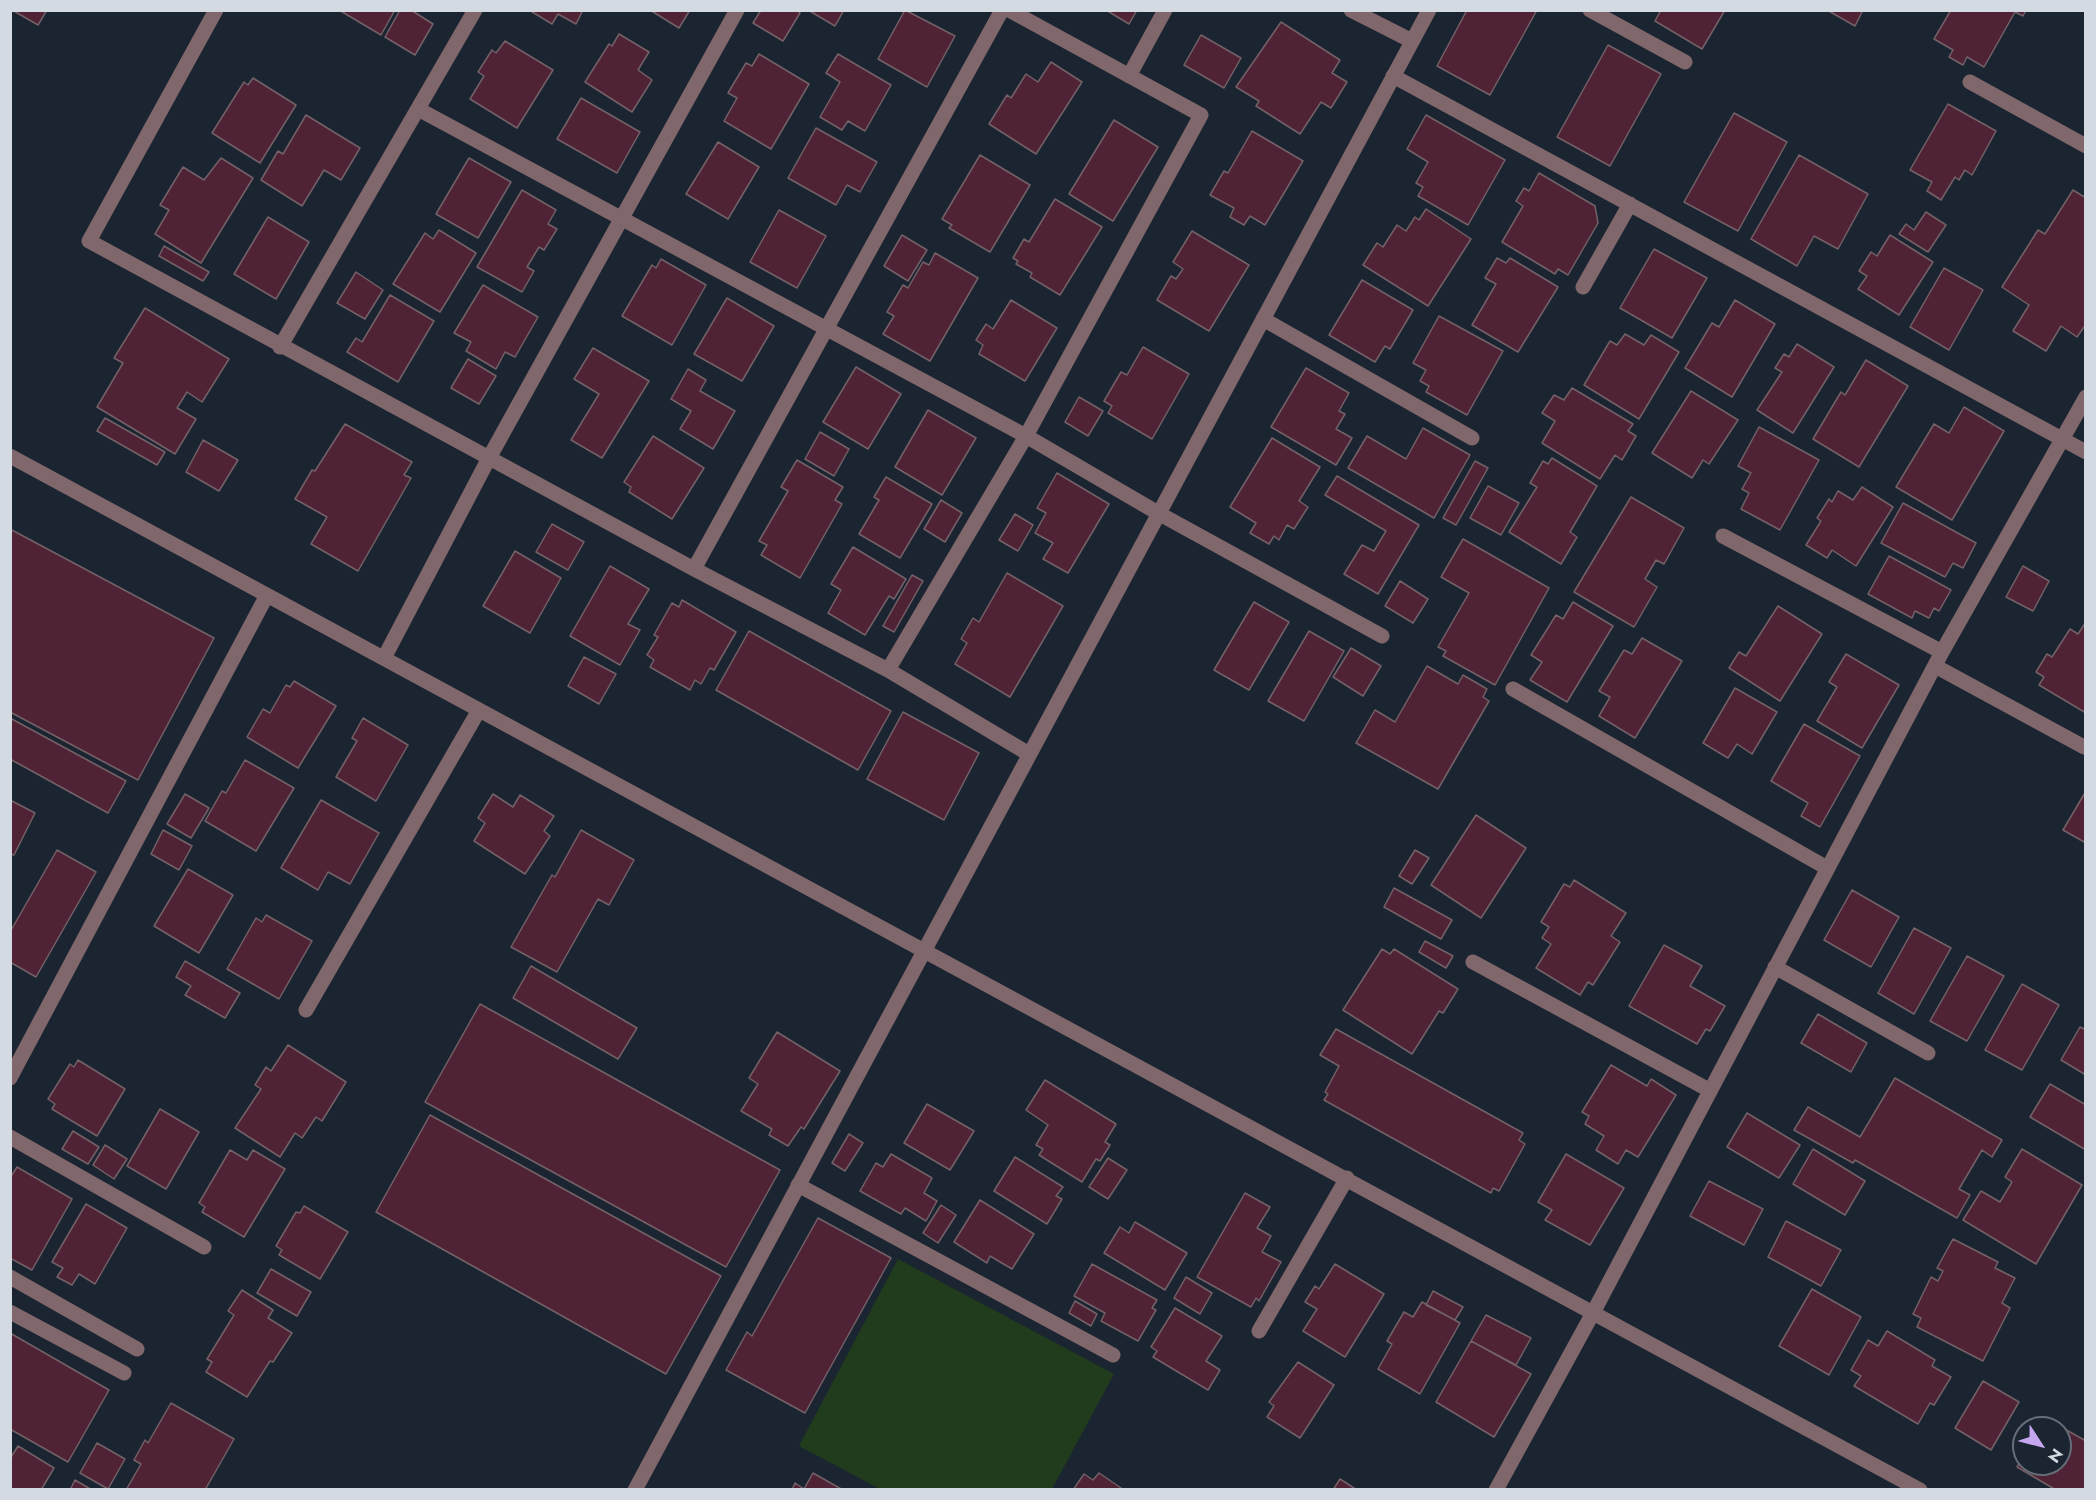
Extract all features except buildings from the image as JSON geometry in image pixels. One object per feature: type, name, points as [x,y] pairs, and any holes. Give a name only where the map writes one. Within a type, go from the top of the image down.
[{"type":"street","points":[[216,10],[89,241],[280,347],[694,569],[888,670],[1029,754]]},
{"type":"street","points":[[280,347],[475,10]]},
{"type":"street","points":[[384,658],[489,458],[737,10]]},
{"type":"street","points":[[694,569],[828,330],[1002,10]]},
{"type":"street","points":[[888,670],[1026,436],[1201,115],[1009,10]]},
{"type":"street","points":[[1129,76],[1165,10]]},
{"type":"street","points":[[1352,10],[1412,41]]},
{"type":"street","points":[[635,1490],[1429,10]]},
{"type":"street","points":[[1590,10],[1685,62]]},
{"type":"street","points":[[1393,76],[2085,452]]},
{"type":"street","points":[[1970,82],[2085,146]]},
{"type":"street","points":[[418,109],[1026,436],[1158,513],[1382,636]]},
{"type":"street","points":[[1583,287],[1630,204]]},
{"type":"street","points":[[1263,319],[1472,438]]},
{"type":"street","points":[[1496,1490],[1594,1311],[1942,652],[2085,397]]},
{"type":"street","points":[[10,456],[1594,1311],[1920,1490]]},
{"type":"street","points":[[1723,536],[1942,652]]},
{"type":"street","points":[[10,1078],[267,595]]},
{"type":"street","points":[[1935,666],[2084,747]]},
{"type":"street","points":[[1513,689],[1827,868]]},
{"type":"street","points":[[306,1010],[479,710]]},
{"type":"street","points":[[1473,962],[1709,1090]]},
{"type":"street","points":[[1775,967],[1928,1053]]},
{"type":"street","points":[[10,1137],[204,1247]]},
{"type":"street","points":[[1259,1331],[1347,1178]]},
{"type":"street","points":[[798,1185],[1113,1355]]},
{"type":"street","points":[[10,1277],[137,1349]]},
{"type":"street","points":[[10,1312],[124,1372]]},
{"type":"green space","points":[[898,1259],[1114,1374],[1052,1489],[880,1489],[799,1446]]}]
